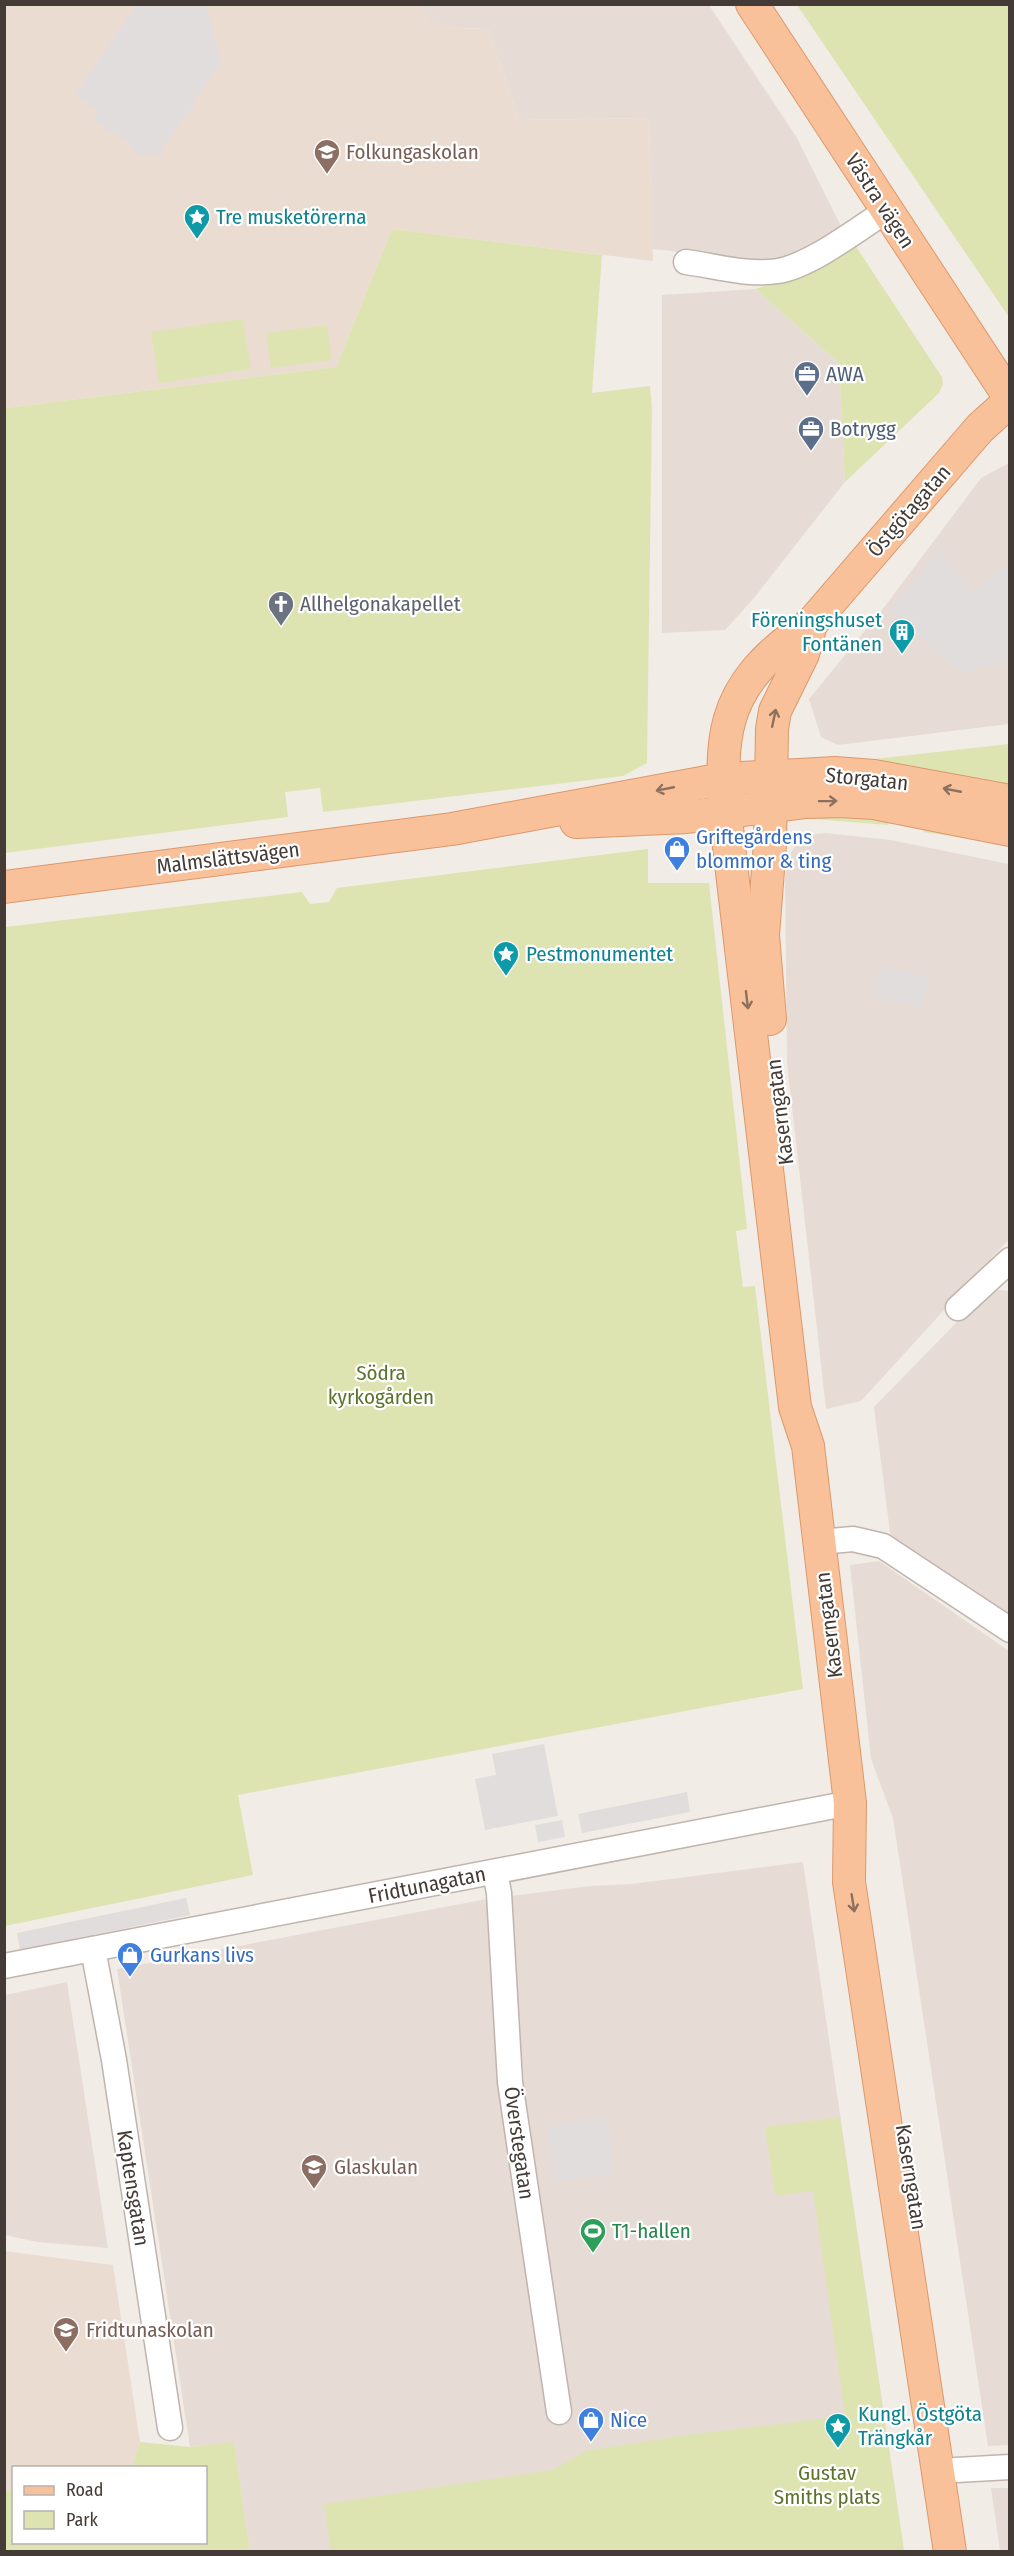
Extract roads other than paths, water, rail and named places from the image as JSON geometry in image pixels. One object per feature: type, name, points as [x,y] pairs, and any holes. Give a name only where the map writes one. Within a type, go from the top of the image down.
[{"type":"main road","name":"Västra vägen","points":[[752,4],[1010,399]]},
{"type":"main road","name":"Östgötagatan","points":[[811,624],[803,654],[775,711],[772,729],[747,778],[723,749],[729,719],[747,684],[787,640],[811,624],[980,428],[1010,399]]},
{"type":"main road","name":"Storgatan","points":[[747,778],[835,773],[874,776],[1010,801]]},
{"type":"main road","name":"Kaserngatan","points":[[747,778],[795,1407],[808,1446],[850,1803],[849,1882],[948,2470],[969,2552]]},
{"type":"main road","name":"Kaserngatan","points":[[747,778],[748,810],[764,935],[771,1034],[813,1404],[808,1446]]},
{"type":"main road","name":"Malmslättsvägen","points":[[4,887],[452,829],[747,778]]},
{"type":"main road","name":"Storgatan","points":[[748,810],[806,801],[874,803],[1010,830]]},
{"type":"main road","name":"Malmslättsvägen","points":[[452,829],[748,810]]},
{"type":"main road","name":"Kaserngatan","points":[[948,2470],[950,2552]]},
{"type":"street","points":[[686,262],[760,272],[778,271],[795,266],[818,254],[886,211]]},
{"type":"street","points":[[958,1308],[1010,1260]]},
{"type":"street","points":[[820,1542],[853,1539],[883,1545],[1010,1630]]},
{"type":"street","name":"Fridtunagatan","points":[[4,1966],[850,1803]]},
{"type":"street","name":"Överstegatan","points":[[495,1872],[499,1893],[510,2082],[559,2412]]},
{"type":"street","name":"Kaptensgatan","points":[[93,1949],[114,2060],[170,2428]]},
{"type":"street","points":[[948,2470],[1010,2468]]},
{"type":"place","name":"Folkungaskolan","points":[[327,175]]},
{"type":"place","name":"Tre musketörerna","points":[[197,240]]},
{"type":"place","name":"AWA","points":[[807,397]]},
{"type":"place","name":"Botrygg","points":[[811,452]]},
{"type":"place","name":"Allhelgonakapellet","points":[[281,627]]},
{"type":"place","name":"Föreningshuset Fontänen","points":[[902,655]]},
{"type":"place","name":"Griftegårdens blommor & ting","points":[[677,872]]},
{"type":"place","name":"Pestmonumentet","points":[[506,977]]},
{"type":"place","name":"Gurkans livs","points":[[130,1978]]},
{"type":"place","name":"Glaskulan","points":[[314,2190]]},
{"type":"place","name":"T1-hallen","points":[[593,2254]]},
{"type":"place","name":"Fridtunaskolan","points":[[66,2353]]},
{"type":"place","name":"Nice","points":[[591,2443]]},
{"type":"place","name":"Kungl. Östgöta Trängkår","points":[[838,2449]]},
{"type":"park label","name":"Södra kyrkogården","points":[[381,1385]]},
{"type":"park label","name":"Gustav Smiths plats","points":[[827,2485]]}]
